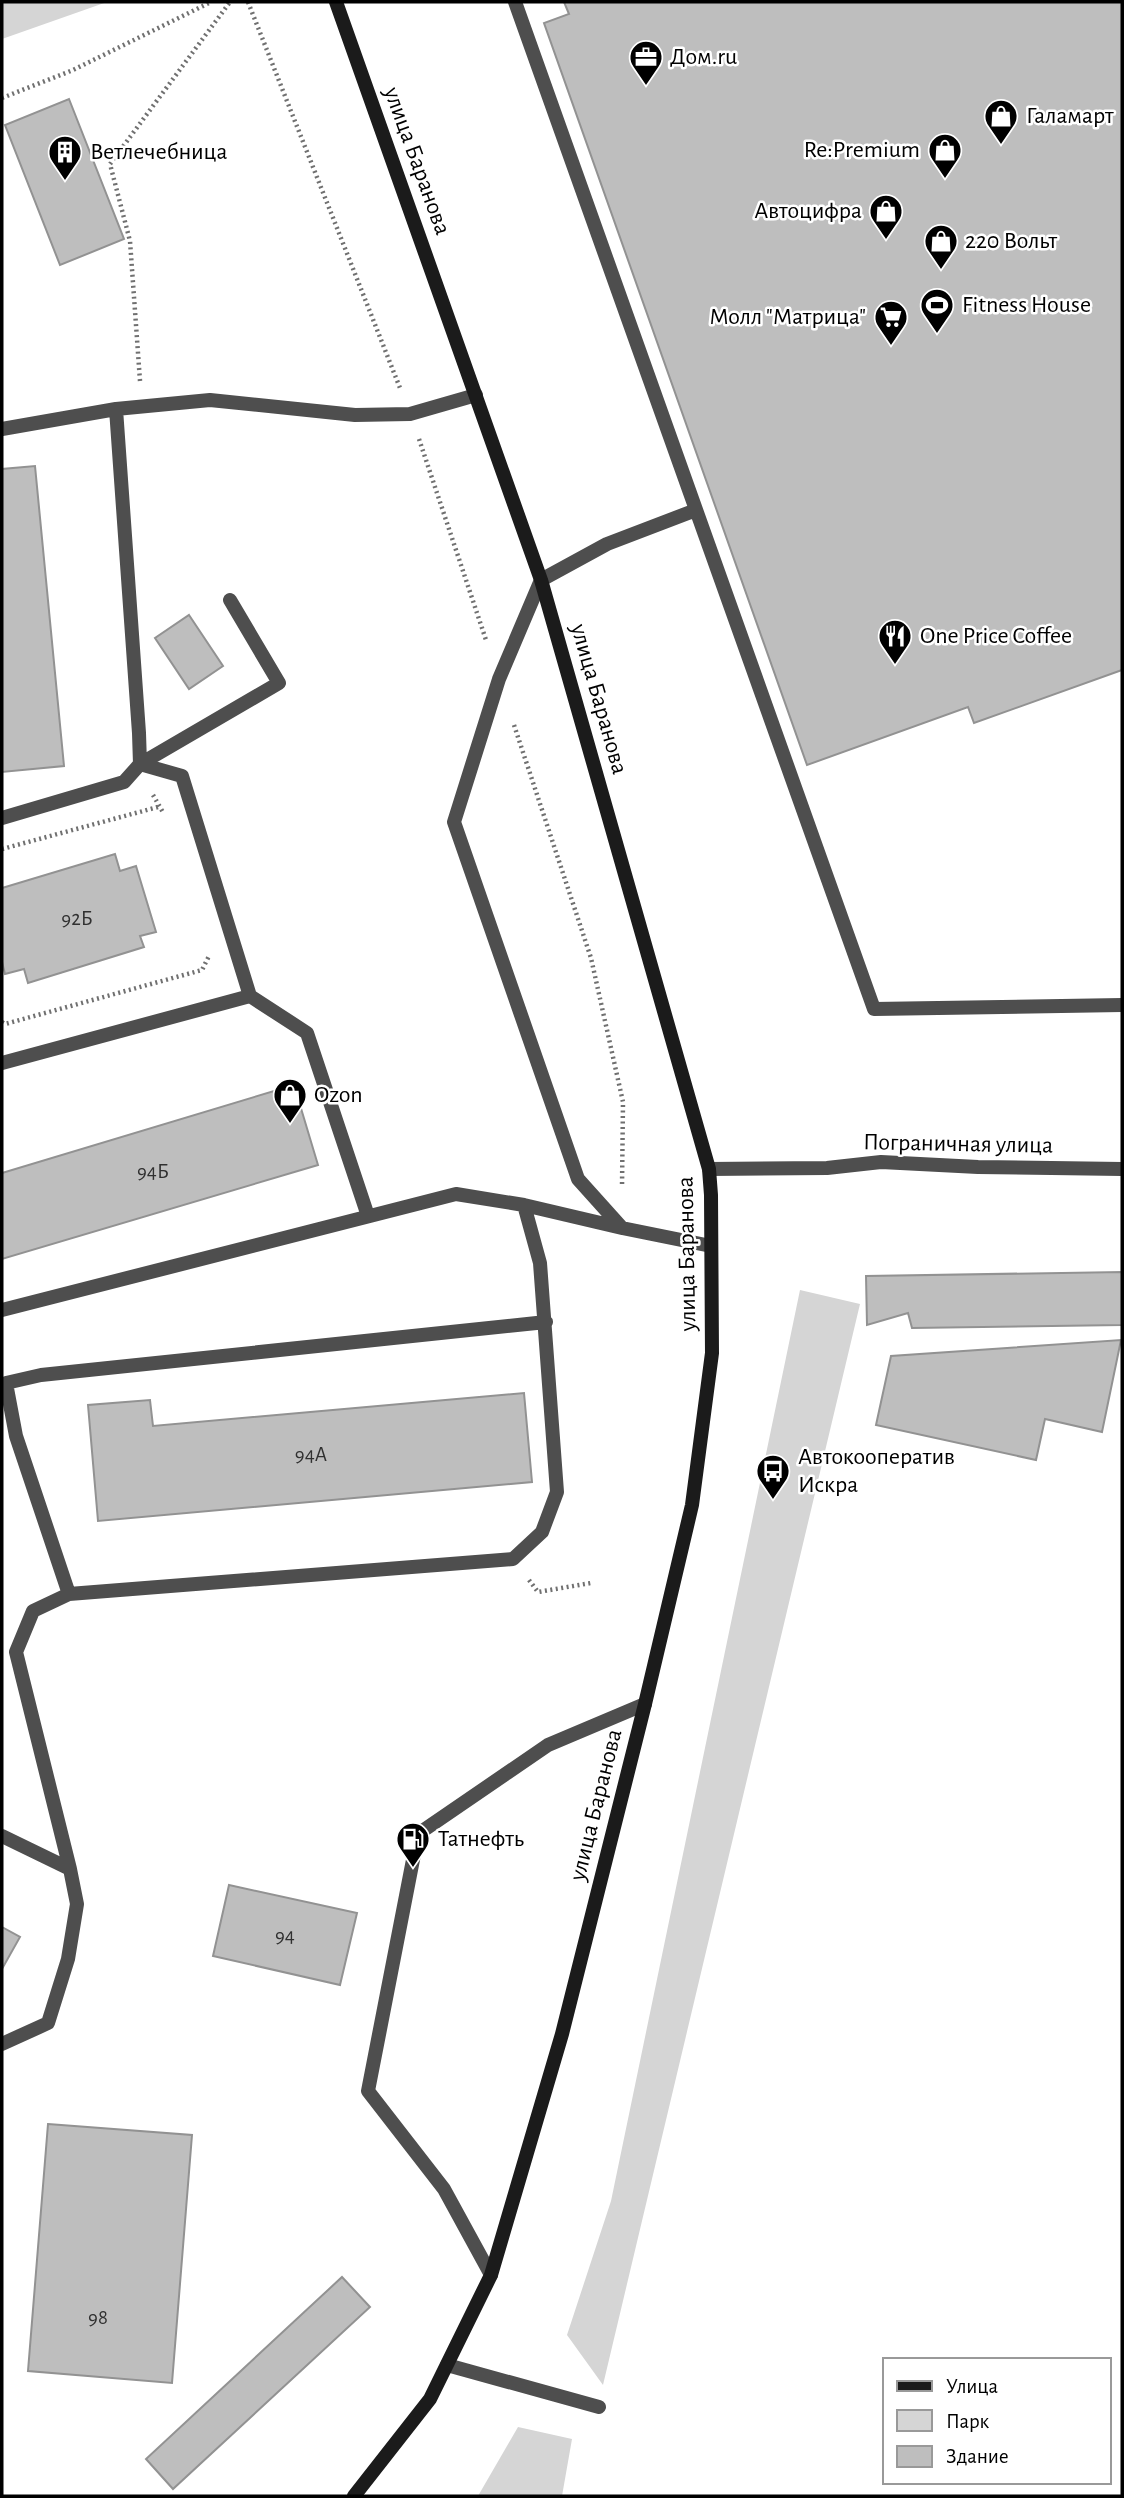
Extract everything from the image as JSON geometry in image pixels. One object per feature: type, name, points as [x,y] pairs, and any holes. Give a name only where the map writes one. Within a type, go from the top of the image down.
[{"type":"main road","name":"улица Баранова","points":[[336,2],[541,580],[709,1169],[712,1353],[692,1505],[645,1704],[562,2034],[491,2275],[430,2399],[354,2496]]},
{"type":"street","points":[[515,2],[874,1009],[1122,1005]]},
{"type":"street","points":[[2,429],[116,409],[210,400],[355,415],[410,414],[476,395]]},
{"type":"street","points":[[116,409],[139,764]]},
{"type":"street","points":[[622,1228],[578,1179],[454,822],[499,679],[541,580],[607,544],[696,510]]},
{"type":"street","points":[[2,818],[124,782],[139,764],[279,682],[230,600]]},
{"type":"street","points":[[139,764],[182,776],[250,996],[307,1033],[368,1216]]},
{"type":"street","points":[[2,1063],[250,996]]},
{"type":"street","name":"Пограничная улица","points":[[709,1169],[827,1168],[881,1162],[978,1167],[1122,1169]]},
{"type":"street","points":[[2,1310],[456,1194],[524,1205],[710,1246]]},
{"type":"street","points":[[2,2044],[48,2023],[68,1959],[77,1904],[16,1652],[33,1611],[69,1594],[513,1559],[542,1532],[557,1492],[540,1263],[524,1205]]},
{"type":"street","points":[[69,1594],[16,1436],[6,1384],[41,1375],[546,1322]]},
{"type":"street","points":[[491,2275],[444,2189],[368,2091],[418,1834],[548,1745],[645,1704]]},
{"type":"street","points":[[2,1836],[70,1870]]},
{"type":"street","points":[[447,2365],[598,2407]]},
{"type":"path","points":[[2,98],[73,70],[211,2]]},
{"type":"path","points":[[142,406],[130,241],[110,164],[230,2]]},
{"type":"path","points":[[248,2],[410,414],[591,958],[623,1102],[622,1228]]},
{"type":"path","points":[[2,849],[159,807],[171,823]]},
{"type":"path","points":[[3,1025],[202,970],[212,952]]},
{"type":"path","points":[[513,1559],[538,1592],[591,1583]]},
{"type":"green space","points":[[2,2],[107,2],[2,39]]},
{"type":"green space","points":[[800,1290],[860,1304],[603,2385],[567,2335],[611,2201]]},
{"type":"green space","points":[[518,2427],[572,2439],[562,2496],[478,2496]]},
{"type":"building","name":"Молл \"Матрица\"","points":[[564,2],[1122,2],[1122,670],[974,723],[968,707],[807,765],[544,23],[569,14]]},
{"type":"building","name":"Ветлечебница","points":[[69,99],[124,239],[60,265],[5,125]]},
{"type":"building","points":[[35,466],[64,766],[2,772],[2,469]]},
{"type":"building","points":[[189,615],[223,666],[189,689],[155,638]]},
{"type":"building","points":[[115,854],[120,871],[136,866],[156,932],[140,936],[144,947],[28,983],[24,969],[5,974],[2,962],[2,888]]},
{"type":"building","points":[[294,1085],[318,1165],[2,1259],[2,1173]]},
{"type":"building","points":[[1122,1272],[1122,1325],[912,1328],[908,1313],[867,1325],[866,1276]]},
{"type":"building","points":[[1121,1340],[1102,1432],[1045,1419],[1036,1460],[876,1425],[891,1356]]},
{"type":"building","points":[[524,1393],[532,1482],[98,1521],[88,1405],[150,1400],[153,1426]]},
{"type":"building","points":[[229,1885],[357,1913],[340,1985],[213,1956]]},
{"type":"building","points":[[2,1927],[20,1937],[2,1969]]},
{"type":"building","points":[[48,2124],[192,2135],[172,2383],[28,2371]]},
{"type":"building","points":[[342,2277],[370,2307],[173,2489],[146,2459]]},
{"type":"place","name":"Дом.ru","points":[[646,87]]},
{"type":"place","name":"Галамарт","points":[[1001,146]]},
{"type":"place","name":"Re:Premium","points":[[945,180]]},
{"type":"place","name":"Ветлечебница","points":[[65,182]]},
{"type":"place","name":"Автоцифра","points":[[886,241]]},
{"type":"place","name":"220 Вольт","points":[[941,271]]},
{"type":"place","name":"Fitness House","points":[[937,335]]},
{"type":"place","name":"Молл \"Матрица\"","points":[[891,347]]},
{"type":"place","name":"One Price Coffee","points":[[895,666]]},
{"type":"place","name":"Ozon","points":[[290,1125]]},
{"type":"place","name":"Автокооператив Искра","points":[[773,1501]]},
{"type":"place","name":"Татнефть","points":[[413,1869]]}]
